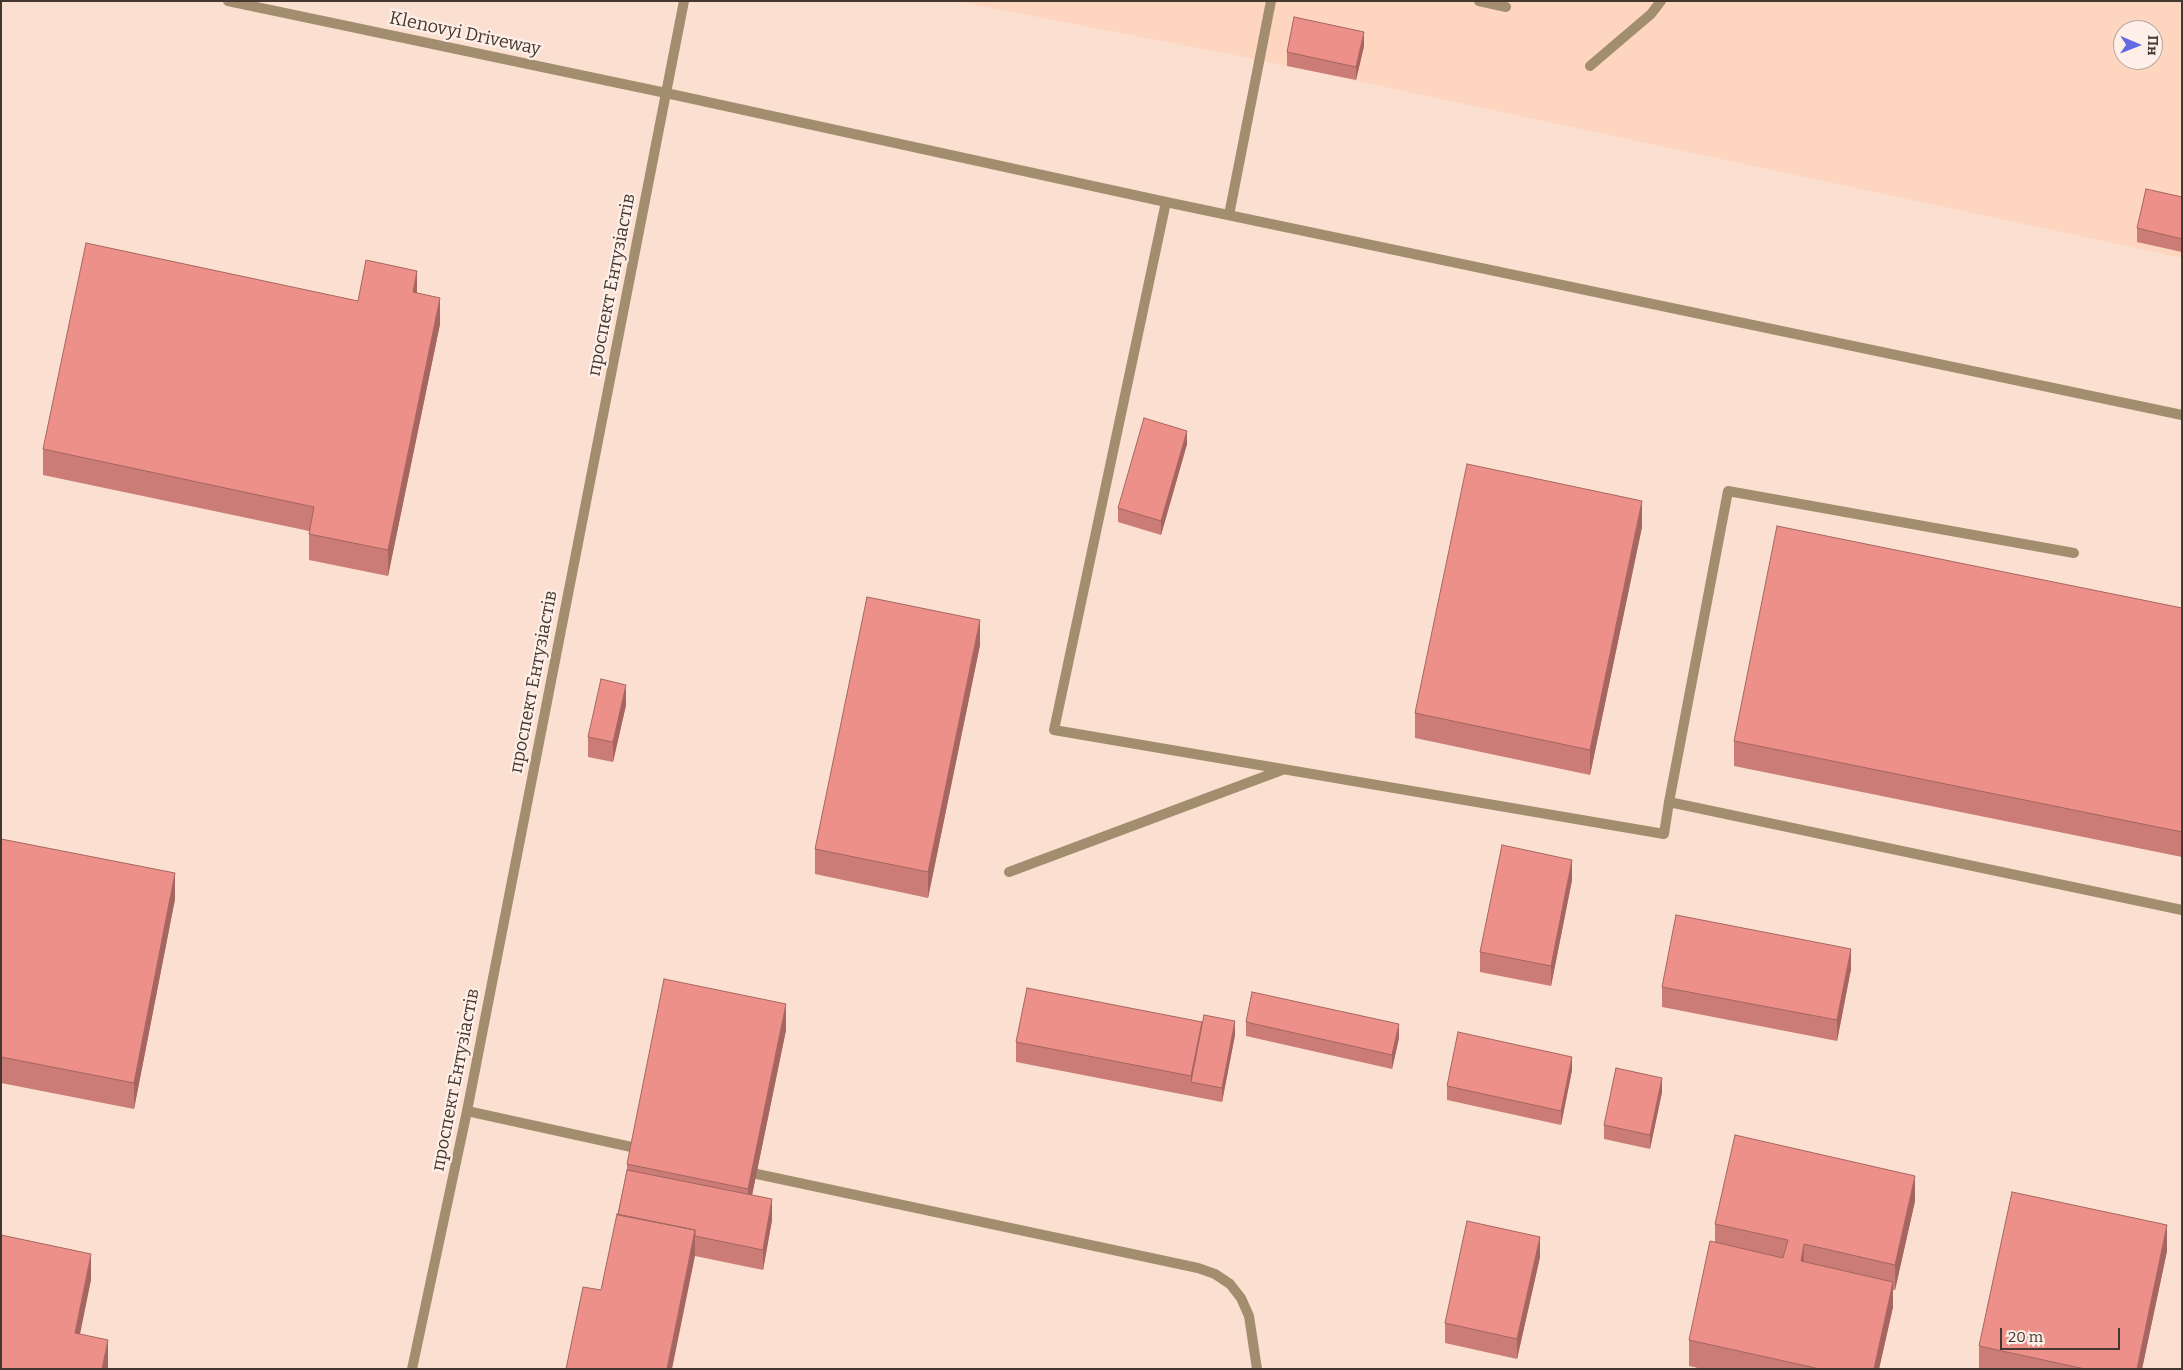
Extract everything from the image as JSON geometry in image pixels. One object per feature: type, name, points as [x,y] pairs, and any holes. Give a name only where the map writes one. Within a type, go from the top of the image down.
[{"type":"street","name":"Klenovyi Driveway","points":[[228,1],[666,93],[1166,202],[2182,415]]},
{"type":"street","name":"проспект Ентузіастів","points":[[412,1369],[467,1112],[684,1]]},
{"type":"street","points":[[1229,215],[1271,1]]},
{"type":"street","points":[[1479,1],[1506,7]]},
{"type":"street","points":[[1590,66],[1651,14],[1661,1]]},
{"type":"street","points":[[1166,202],[1054,730],[1664,834],[1728,491],[2074,553]]},
{"type":"street","points":[[1009,872],[1284,769]]},
{"type":"street","points":[[1669,802],[2182,910]]},
{"type":"street","points":[[467,1112],[636,1148]]},
{"type":"street","points":[[757,1174],[1198,1268],[1215,1274],[1230,1284],[1244,1304],[1249,1316],[1257,1369]]},
{"type":"shaded area","points":[[956,1],[2182,1],[2182,258],[1259,60]]},
{"type":"building","points":[[1294,17],[1364,32],[1356,67],[1287,52]]},
{"type":"building","points":[[2146,189],[2182,197],[2182,239],[2137,228]]},
{"type":"building","points":[[86,243],[358,301],[366,260],[417,271],[413,292],[440,298],[388,550],[309,534],[314,507],[43,449]]},
{"type":"building","points":[[1144,418],[1187,431],[1161,521],[1118,508]]},
{"type":"building","points":[[1467,464],[1642,501],[1590,750],[1415,713]]},
{"type":"building","points":[[1777,526],[2182,608],[2182,832],[1734,741]]},
{"type":"building","points":[[867,597],[980,620],[928,872],[815,849]]},
{"type":"building","points":[[601,679],[626,685],[613,742],[588,737]]},
{"type":"building","points":[[1,839],[175,873],[134,1083],[1,1057]]},
{"type":"building","points":[[1502,845],[1572,860],[1551,966],[1480,952]]},
{"type":"building","points":[[1676,915],[1851,949],[1837,1020],[1662,987]]},
{"type":"building","points":[[664,979],[786,1004],[748,1189],[627,1164]]},
{"type":"building","points":[[1027,988],[1202,1022],[1191,1076],[1016,1042]]},
{"type":"building","points":[[1252,992],[1399,1024],[1392,1055],[1246,1022]]},
{"type":"building","points":[[1204,1015],[1235,1021],[1222,1088],[1191,1082]]},
{"type":"building","points":[[1458,1032],[1572,1057],[1561,1111],[1447,1086]]},
{"type":"building","points":[[1616,1068],[1662,1078],[1650,1135],[1604,1125]]},
{"type":"building","points":[[1735,1135],[1915,1176],[1895,1265],[1804,1244],[1801,1261],[1893,1282],[1874,1369],[1820,1369],[1689,1340],[1710,1241],[1783,1258],[1788,1240],[1715,1224]]},
{"type":"building","points":[[627,1170],[772,1199],[763,1250],[695,1236],[695,1230],[618,1215]]},
{"type":"building","points":[[2012,1192],[2167,1225],[2137,1369],[2085,1369],[1979,1346]]},
{"type":"building","points":[[617,1214],[695,1230],[667,1369],[566,1369],[583,1287],[601,1290]]},
{"type":"building","points":[[1467,1221],[1540,1237],[1517,1339],[1445,1323]]},
{"type":"building","points":[[1,1235],[91,1254],[75,1333],[108,1340],[102,1369],[1,1369]]}]
